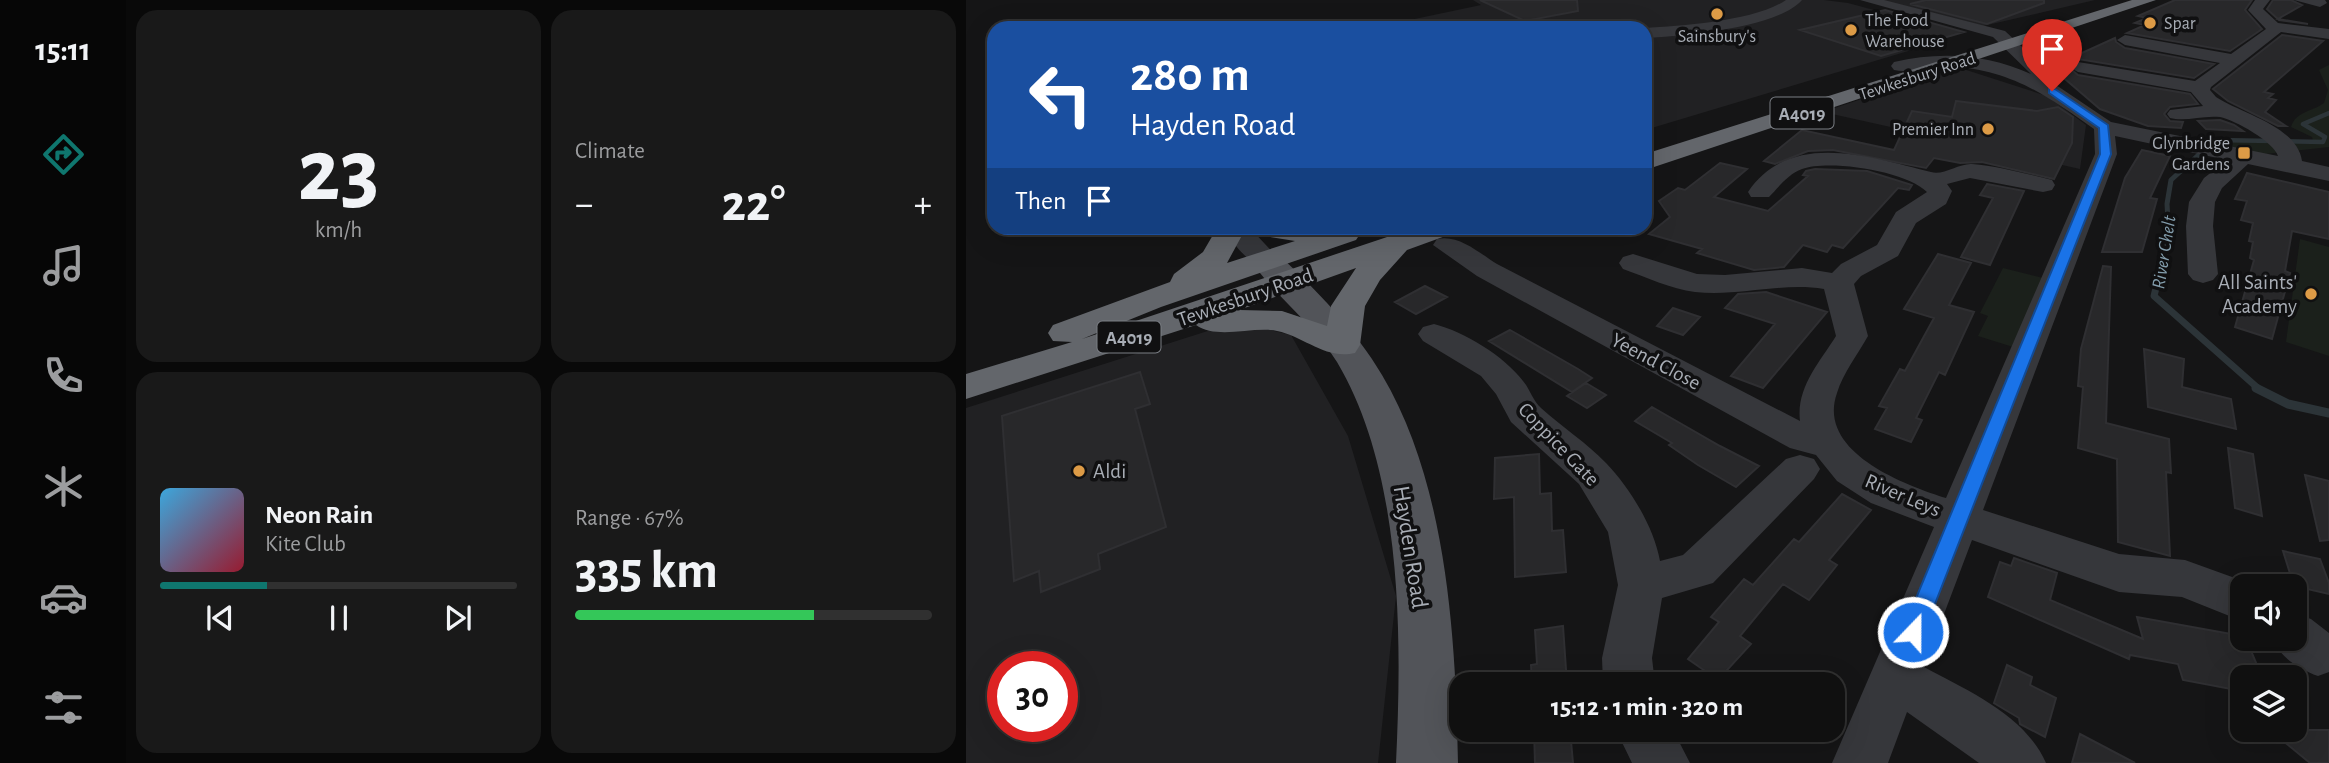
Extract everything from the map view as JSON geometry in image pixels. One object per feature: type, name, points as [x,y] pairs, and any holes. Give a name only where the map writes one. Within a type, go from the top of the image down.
[{"type":"highway","name":"Tewkesbury Road","points":[[1652,160],[1958,58],[2002,37],[2114,0]]},
{"type":"highway","name":"Tewkesbury Road","points":[[2002,37],[2051,32],[2148,0]]},
{"type":"highway","name":"Tewkesbury Road","points":[[1652,146],[1900,66],[1958,58]]},
{"type":"highway","points":[[1149,300],[1195,276],[1213,263],[1228,235]]},
{"type":"highway","name":"Tewkesbury Road","points":[[974,374],[1149,300],[1343,235]]},
{"type":"highway","name":"Tewkesbury Road","points":[[974,374],[1137,334],[1273,257],[1403,235],[1444,236]]},
{"type":"highway","points":[[1137,334],[1204,320],[1250,318],[1282,321],[1342,345],[1348,306],[1367,275],[1403,235]]},
{"type":"highway","points":[[974,374],[1247,281],[1273,257]]},
{"type":"main road","name":"Hayden Road","points":[[1273,257],[1342,345],[1365,379],[1382,418],[1409,518],[1421,596],[1427,763]]},
{"type":"street","points":[[1766,14],[1780,0]]},
{"type":"street","points":[[1652,33],[1688,31],[1778,12],[1795,0]]},
{"type":"street","points":[[2263,0],[2255,10],[2276,27],[2329,34]]},
{"type":"street","points":[[2301,0],[2320,3]]},
{"type":"street","points":[[1860,1],[2002,37],[2024,70],[2104,127],[2233,156],[2283,151]]},
{"type":"street","points":[[1860,1],[2002,37]]},
{"type":"street","points":[[1951,26],[1959,36],[1958,58],[2024,70]]},
{"type":"street","points":[[2078,67],[2200,88],[2276,27]]},
{"type":"street","points":[[2125,40],[2234,61]]},
{"type":"street","points":[[2200,88],[2206,99],[2283,151],[2329,174]]},
{"type":"street","points":[[2177,114],[2224,111]]},
{"type":"street","points":[[1860,763],[2106,154],[2104,127]]},
{"type":"street","points":[[2203,274],[2201,202],[2206,190],[2238,165],[2233,156]]},
{"type":"street","points":[[1760,192],[1794,163],[1821,158],[1854,161],[1931,181],[1970,171],[2043,185]]},
{"type":"street","points":[[1633,263],[1694,283],[1725,284],[1802,277],[1839,283],[1850,270],[1888,250],[1910,213],[1937,199],[1940,191],[1931,181]]},
{"type":"street","points":[[1245,235],[1273,257]]},
{"type":"street","name":"Yeend Close","points":[[1444,236],[1485,255],[1803,439],[1814,457]]},
{"type":"street","name":"River Leys","points":[[1839,283],[1840,299],[1853,326],[1852,336],[1819,393],[1816,405],[1820,431],[1814,457],[1851,471],[1885,492],[2110,570],[2185,579],[2230,596]]},
{"type":"street","name":"Coppice Gate","points":[[1434,334],[1493,369],[1511,389],[1524,413],[1593,474],[1628,528],[1637,556],[1641,585],[1627,658],[1628,672]]},
{"type":"street","points":[[1641,585],[1697,570],[1814,457]]},
{"type":"street","points":[[1895,677],[1970,719],[2018,763]]},
{"type":"street","points":[[1650,742],[1662,763]]},
{"type":"shaded area","points":[[1473,0],[1824,0],[1848,3],[1933,26],[1945,40],[1652,128],[1652,21],[1405,21],[1481,5]]},
{"type":"shaded area","points":[[1881,0],[2095,0],[1983,26]]},
{"type":"shaded area","points":[[2329,65],[2329,147],[2256,155],[2219,146],[2240,139],[2313,141],[2312,137],[2291,127],[2300,115],[2324,103],[2328,90],[2319,70]]},
{"type":"shaded area","points":[[1957,67],[2047,96],[2086,125],[2080,169],[1823,112]]},
{"type":"shaded area","name":"All Saints' Academy","points":[[2300,239],[2329,247],[2329,356],[2286,342]]},
{"type":"shaded area","points":[[2003,268],[2055,281],[2026,351],[1978,336],[1988,316],[1980,313]]},
{"type":"shaded area","points":[[1236,322],[1291,335],[1348,436],[1396,596],[1378,763],[966,763],[966,408]]},
{"type":"building","points":[[1480,0],[1577,0],[1578,11],[1525,21]]},
{"type":"building","points":[[1926,0],[2044,0],[2044,3],[1987,24],[1910,4]]},
{"type":"building","points":[[2175,0],[2252,0],[2245,10],[2262,29],[2230,51],[2127,33],[2145,25],[2135,23],[2147,18],[2138,16]]},
{"type":"building","points":[[2273,0],[2291,0],[2302,5],[2278,19],[2308,24],[2279,20],[2267,9]]},
{"type":"building","points":[[1885,10],[1964,32],[1881,56],[1800,30]]},
{"type":"building","points":[[2282,35],[2323,41],[2264,92],[2273,94],[2268,98],[2276,100],[2265,112],[2286,126],[2278,126],[2228,101],[2213,89]]},
{"type":"building","points":[[2115,38],[2116,42],[2125,48],[2214,64],[2194,78],[2078,59],[2067,66],[2078,75],[2190,94],[2198,104],[2170,107],[2164,114],[2170,121],[2183,122],[2181,128],[2148,126],[2100,109],[2051,67]]},
{"type":"building","points":[[1956,101],[2037,111],[2058,107],[2073,117],[2072,143],[2054,179],[1982,162],[1960,163],[1934,158],[1926,168],[1833,150],[1808,151],[1775,164],[1764,161],[1802,130],[1894,150],[1912,111],[1952,117]]},
{"type":"building","points":[[2220,120],[2243,131],[2206,129],[2198,121]]},
{"type":"building","points":[[2142,150],[2170,156],[2150,198],[2157,199],[2142,252],[2102,252],[2125,178]]},
{"type":"building","points":[[1720,163],[1747,169],[1714,197],[1768,211],[1808,176],[1803,175],[1806,171],[1815,169],[1867,171],[1912,185],[1909,190],[1898,188],[1843,248],[1832,245],[1827,252],[1803,245],[1784,267],[1754,270],[1697,253],[1702,249],[1652,235],[1652,232],[1670,217],[1659,201],[1678,188],[1685,190]]},
{"type":"building","points":[[2247,173],[2329,192],[2329,239],[2292,231],[2285,271],[2290,273],[2272,339],[2235,327],[2254,260],[2250,258],[2253,242],[2249,241],[2253,223],[2241,220],[2247,201],[2235,199]]},
{"type":"building","points":[[1987,184],[2024,191],[1990,265],[1961,257],[1993,198],[1980,195]]},
{"type":"building","points":[[1938,254],[1971,263],[1949,305],[1974,312],[1945,375],[1939,372],[1916,418],[1922,420],[1911,442],[1875,429],[1887,408],[1879,406],[1900,369],[1905,371],[1934,318],[1904,309]]},
{"type":"building","points":[[2103,266],[2111,267],[2106,423],[2169,439],[2171,473],[2166,472],[2170,556],[2118,542],[2117,459],[2078,448],[2083,387],[2078,386],[2081,349]]},
{"type":"building","points":[[1425,286],[1447,297],[1416,314],[1395,302]]},
{"type":"building","points":[[1766,292],[1827,312],[1763,388],[1731,376],[1775,324],[1725,308],[1738,294]]},
{"type":"building","points":[[1673,308],[1700,317],[1683,335],[1657,326]]},
{"type":"building","points":[[1510,330],[1592,378],[1572,392],[1489,341]]},
{"type":"building","points":[[2144,349],[2184,359],[2182,387],[2231,399],[2236,429],[2148,407]]},
{"type":"building","name":"Aldi","points":[[1140,372],[1150,404],[1135,409],[1166,527],[1098,554],[1100,569],[1041,592],[1039,571],[1014,581],[1002,416]]},
{"type":"building","points":[[1586,383],[1606,395],[1587,408],[1567,396]]},
{"type":"building","points":[[1652,407],[1759,466],[1736,487],[1698,465],[1669,445],[1672,443],[1635,421]]},
{"type":"building","points":[[2228,448],[2253,454],[2262,516],[2235,508]]},
{"type":"building","points":[[1539,454],[1540,494],[1551,493],[1552,531],[1563,530],[1566,572],[1515,577],[1514,497],[1494,499],[1495,458]]},
{"type":"building","points":[[2305,475],[2329,481],[2329,540],[2320,541]]},
{"type":"building","points":[[1842,494],[1871,510],[1829,560],[1837,565],[1809,600],[1783,584],[1740,636],[1751,644],[1725,672],[1707,672],[1688,659],[1719,622],[1711,617],[1744,579],[1753,585],[1794,539],[1799,542]]},
{"type":"building","points":[[2283,551],[2320,559],[2329,583],[2329,594],[2307,589],[2307,574],[2290,574]]},
{"type":"building","points":[[2014,558],[2057,573],[2050,600],[2143,639],[2137,617],[2230,634],[2230,651],[2251,651],[2257,665],[2230,665],[2230,689],[2183,680],[2178,664],[2130,655],[2129,659],[1988,597],[2000,562],[2011,566]]},
{"type":"building","points":[[1563,626],[1566,672],[1531,672],[1531,665],[1537,664],[1535,630]]},
{"type":"building","points":[[2007,665],[2032,677],[2030,685],[2056,698],[2045,737],[2020,724],[2019,718],[1994,703]]},
{"type":"building","points":[[2307,730],[2329,730],[2329,763],[2310,763],[2285,742],[2307,742]]},
{"type":"building","points":[[2080,734],[2135,763],[2072,763]]},
{"type":"building","points":[[1534,742],[1571,742],[1573,763],[1535,763]]},
{"type":"waterway","name":"River Chelt","points":[[2202,152],[2216,140],[2323,142],[2325,137],[2303,124],[2329,113]]},
{"type":"waterway","name":"River Chelt","points":[[2164,258],[2169,237],[2167,204],[2171,180],[2204,150]]},
{"type":"waterway","name":"River Chelt","points":[[2164,256],[2154,296],[2260,390]]},
{"type":"waterway","name":"River Chelt","points":[[2256,388],[2260,390]]},
{"type":"waterway","name":"River Chelt","points":[[2260,390],[2288,404],[2329,413]]},
{"type":"place","name":"Sainsbury's","points":[[1717,14]]},
{"type":"place","name":"Spar","points":[[2150,23]]},
{"type":"place","name":"The Food Warehouse","points":[[1851,30]]},
{"type":"place","name":"Premier Inn","points":[[1988,129]]},
{"type":"place","name":"Glynbridge Gardens","points":[[2244,153]]},
{"type":"place","name":"All Saints' Academy","points":[[2311,294]]},
{"type":"place","name":"Aldi","points":[[1079,471]]},
{"type":"route","points":[[1913,632],[2106,154],[2104,127],[2052,91]]}]
